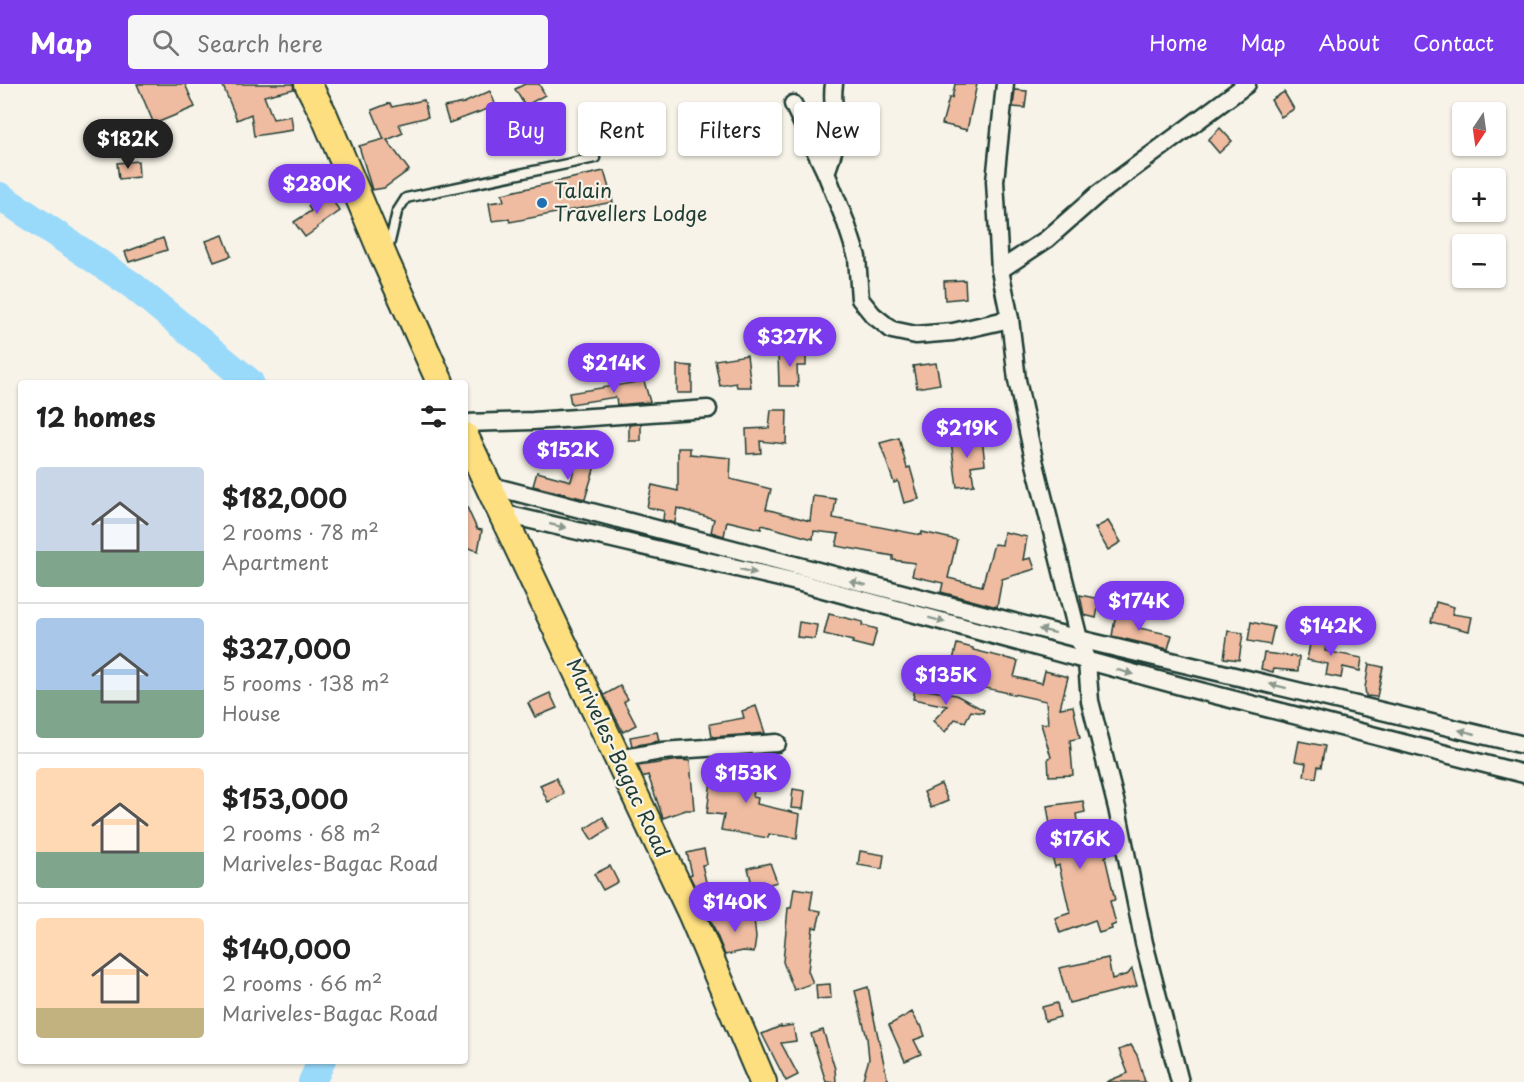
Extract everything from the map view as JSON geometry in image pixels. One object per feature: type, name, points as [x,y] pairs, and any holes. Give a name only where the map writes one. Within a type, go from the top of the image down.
[{"type":"main road","points":[[308,84],[324,115],[439,380]]},
{"type":"main road","name":"Mariveles-Bagac Road","points":[[468,442],[691,913],[763,1082]]},
{"type":"street","points":[[826,174],[836,136],[832,99],[834,84]]},
{"type":"street","points":[[1005,84],[995,181],[1000,270],[1010,319],[1017,380],[1035,464],[1079,639],[1087,662],[1090,701],[1117,808],[1144,942],[1180,1082]]},
{"type":"street","points":[[1000,270],[1047,239],[1097,195],[1247,84]]},
{"type":"street","points":[[793,104],[826,174],[846,224],[857,257],[860,299],[884,326],[916,335],[953,332],[1010,319]]},
{"type":"street","points":[[468,423],[554,420],[708,409]]},
{"type":"street","points":[[488,485],[1079,639],[1524,746]]},
{"type":"street","points":[[501,513],[801,583],[1087,662],[1524,774]]},
{"type":"street","points":[[618,759],[662,751],[777,743]]},
{"type":"lane","points":[[386,262],[397,212],[406,198],[595,158]]},
{"type":"building","points":[[137,84],[185,84],[195,107],[154,124]]},
{"type":"building","points":[[293,84],[294,89],[264,96],[273,119],[291,116],[293,130],[254,136],[251,114],[237,120],[223,86]]},
{"type":"building","points":[[525,84],[539,84],[545,95],[532,102],[523,102],[515,89]]},
{"type":"building","points":[[955,84],[977,84],[967,130],[942,124]]},
{"type":"building","points":[[1015,90],[1027,91],[1025,108],[1013,107]]},
{"type":"building","points":[[490,91],[494,102],[486,102],[486,110],[449,123],[444,107],[464,103]]},
{"type":"building","points":[[1284,92],[1294,109],[1281,117],[1271,100]]},
{"type":"building","points":[[424,100],[428,117],[399,124],[403,133],[387,140],[409,170],[384,188],[372,190],[359,146],[384,139],[372,110],[390,103],[392,107]]},
{"type":"building","points":[[1220,128],[1232,141],[1219,153],[1208,140]]},
{"type":"building","points":[[138,161],[139,177],[119,179],[117,163]]},
{"type":"building","points":[[604,171],[613,202],[510,222],[509,219],[492,221],[489,203],[504,201],[502,194]]},
{"type":"building","points":[[327,193],[340,211],[305,237],[294,222],[311,211],[308,206]]},
{"type":"building","points":[[223,235],[231,256],[214,262],[206,241]]},
{"type":"building","points":[[163,238],[167,250],[129,262],[125,252]]},
{"type":"building","points":[[965,280],[966,298],[945,300],[944,281]]},
{"type":"building","points":[[806,352],[806,366],[797,366],[798,386],[779,386],[778,353]]},
{"type":"building","points":[[747,355],[751,387],[737,387],[736,383],[720,386],[715,360]]},
{"type":"building","points":[[936,363],[940,384],[917,388],[913,366]]},
{"type":"building","points":[[677,365],[692,366],[692,393],[677,393]]},
{"type":"building","points":[[644,381],[650,402],[617,405],[616,397],[571,404],[569,393]]},
{"type":"building","points":[[771,410],[787,410],[786,444],[760,441],[761,453],[747,454],[746,429],[769,428]]},
{"type":"building","points":[[641,424],[641,441],[629,441],[629,425]]},
{"type":"building","points":[[899,438],[919,499],[904,503],[898,481],[894,483],[880,443]]},
{"type":"building","points":[[982,438],[985,464],[971,466],[974,485],[957,487],[951,441]]},
{"type":"building","points":[[678,448],[690,448],[690,454],[731,458],[730,479],[771,489],[766,509],[810,521],[813,496],[836,499],[833,518],[957,540],[948,578],[982,586],[994,544],[1002,545],[1004,532],[1027,537],[1023,560],[1031,558],[1035,569],[1002,579],[997,607],[941,592],[943,583],[912,576],[915,563],[893,560],[893,556],[836,546],[839,534],[814,531],[813,539],[762,525],[761,529],[727,521],[724,536],[711,532],[714,519],[677,508],[675,523],[663,520],[664,511],[647,507],[652,485],[678,491]]},
{"type":"building","points":[[576,461],[595,466],[585,499],[533,486],[537,472],[571,481]]},
{"type":"building","points":[[468,510],[477,529],[482,530],[478,551],[468,548]]},
{"type":"building","points":[[1108,521],[1121,542],[1108,550],[1095,528]]},
{"type":"building","points":[[1080,595],[1100,599],[1096,618],[1084,615]]},
{"type":"building","points":[[1436,602],[1454,607],[1452,614],[1472,617],[1469,631],[1431,622]]},
{"type":"building","points":[[1116,613],[1141,619],[1139,628],[1172,635],[1168,649],[1112,636]]},
{"type":"building","points":[[829,614],[863,622],[862,625],[877,629],[872,648],[824,634]]},
{"type":"building","points":[[799,622],[817,625],[815,639],[797,637]]},
{"type":"building","points":[[1251,622],[1274,627],[1270,645],[1248,641]]},
{"type":"building","points":[[1228,631],[1243,633],[1239,660],[1224,658]]},
{"type":"building","points":[[1312,633],[1328,636],[1325,651],[1362,658],[1360,671],[1343,667],[1341,678],[1326,675],[1328,664],[1307,660]]},
{"type":"building","points":[[957,644],[1018,661],[1014,677],[1042,683],[1045,671],[1068,677],[1060,708],[1073,706],[1080,738],[1070,740],[1073,775],[1049,776],[1048,758],[1051,757],[1041,724],[1048,723],[1046,701],[976,686],[980,670],[952,664]]},
{"type":"building","points":[[1264,653],[1299,657],[1298,671],[1274,669],[1273,672],[1261,669]]},
{"type":"building","points":[[1369,664],[1383,667],[1377,697],[1366,696]]},
{"type":"building","points":[[917,679],[927,690],[956,695],[984,710],[983,713],[971,711],[965,722],[955,719],[945,732],[933,721],[947,706],[913,699]]},
{"type":"building","points":[[620,686],[628,699],[624,702],[636,725],[623,732],[604,695]]},
{"type":"building","points":[[550,693],[557,708],[535,717],[528,703]]},
{"type":"building","points":[[756,706],[765,733],[712,737],[710,724],[744,718],[742,711]]},
{"type":"building","points":[[657,732],[659,741],[632,746],[630,737]]},
{"type":"building","points":[[1299,741],[1325,746],[1321,767],[1318,766],[1316,778],[1304,776],[1306,763],[1295,761]]},
{"type":"building","points":[[749,755],[749,781],[755,782],[753,797],[758,798],[757,804],[800,814],[797,838],[769,834],[768,838],[721,830],[724,815],[707,813],[713,764],[735,767],[735,756]]},
{"type":"building","points":[[680,760],[690,761],[694,810],[686,810],[663,818],[648,775],[643,777],[638,766]]},
{"type":"building","points":[[556,778],[564,794],[548,802],[540,785]]},
{"type":"building","points":[[941,784],[948,801],[931,808],[924,792]]},
{"type":"building","points":[[793,789],[805,791],[803,809],[791,808]]},
{"type":"building","points":[[1083,801],[1085,812],[1076,814],[1080,840],[1103,836],[1107,856],[1105,857],[1115,900],[1110,901],[1116,924],[1111,926],[1112,929],[1099,933],[1095,920],[1060,933],[1055,918],[1070,913],[1059,865],[1055,867],[1049,847],[1046,848],[1043,833],[1051,831],[1047,806]]},
{"type":"building","points":[[603,817],[609,829],[592,840],[585,829]]},
{"type":"building","points":[[704,849],[707,864],[702,865],[707,886],[704,887],[706,899],[702,900],[689,875],[692,874],[687,853]]},
{"type":"building","points":[[860,851],[884,855],[882,869],[858,865]]},
{"type":"building","points":[[770,863],[777,882],[753,889],[748,868]]},
{"type":"building","points":[[610,866],[618,882],[603,890],[594,874]]},
{"type":"building","points":[[794,888],[813,891],[810,909],[821,911],[817,928],[813,927],[808,971],[813,983],[794,990],[783,962],[788,908],[791,908]]},
{"type":"building","points":[[730,910],[733,918],[754,918],[756,938],[754,952],[743,951],[725,955],[710,918]]},
{"type":"building","points":[[1108,958],[1112,979],[1128,974],[1132,969],[1137,986],[1069,1003],[1059,968]]},
{"type":"building","points":[[830,984],[831,998],[817,999],[816,985]]},
{"type":"building","points":[[868,987],[888,1082],[862,1082],[869,1059],[867,1038],[855,991]]},
{"type":"building","points":[[1057,1003],[1060,1017],[1045,1021],[1042,1007]]},
{"type":"building","points":[[912,1012],[925,1036],[914,1040],[921,1054],[905,1061],[889,1025]]},
{"type":"building","points":[[793,1025],[796,1041],[781,1043],[798,1075],[786,1081],[762,1034],[781,1026]]},
{"type":"building","points":[[823,1030],[835,1069],[836,1082],[826,1082],[811,1034]]},
{"type":"building","points":[[1131,1045],[1137,1055],[1145,1082],[1106,1082],[1128,1073],[1119,1050]]},
{"type":"waterway","points":[[0,196],[132,285],[248,380]]},
{"type":"waterway","points":[[312,1082],[320,1064]]},
{"type":"place","name":"Talain Travellers Lodge","points":[[542,203]]}]
